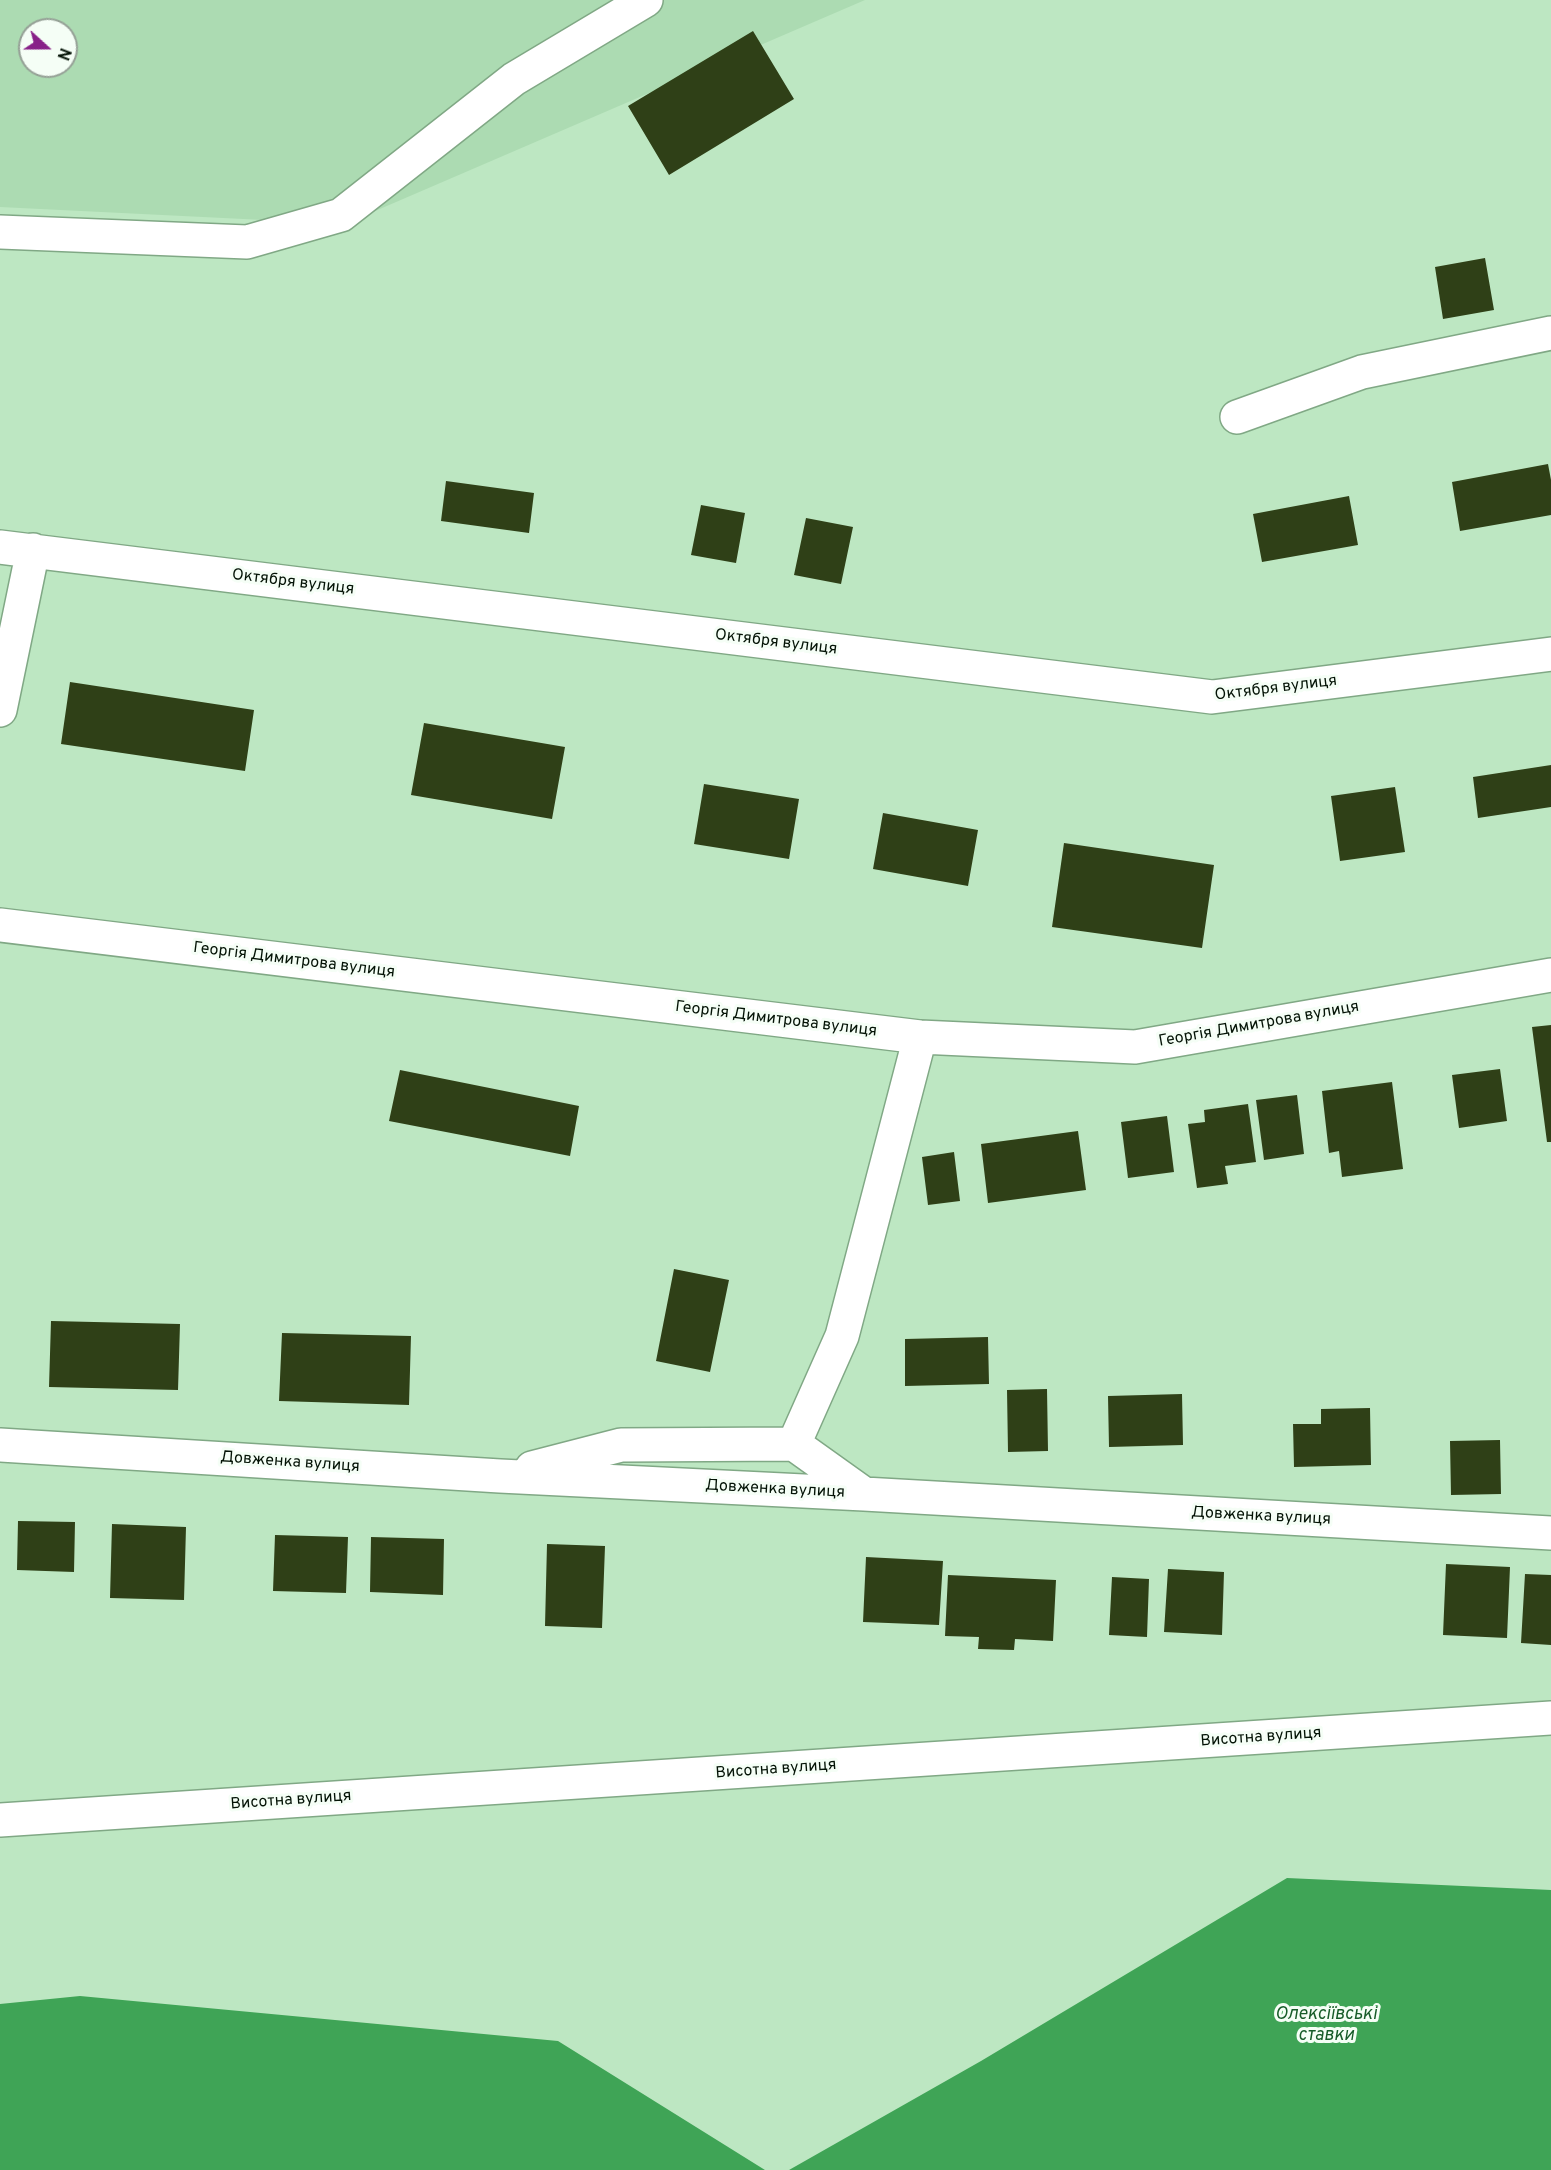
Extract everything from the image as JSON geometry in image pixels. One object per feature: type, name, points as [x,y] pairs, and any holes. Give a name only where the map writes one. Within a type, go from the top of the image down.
[{"type":"street","points":[[0,232],[248,242],[341,215],[514,80],[646,0]]},
{"type":"street","points":[[1237,417],[1362,372],[1551,333]]},
{"type":"street","name":"Октября вулиця","points":[[0,547],[1212,697],[1551,654]]},
{"type":"street","points":[[0,710],[33,550]]},
{"type":"street","name":"Георгія Димитрова вулиця","points":[[0,925],[920,1037],[1135,1047],[1551,975]]},
{"type":"street","points":[[794,1444],[842,1336],[920,1037]]},
{"type":"street","points":[[500,1476],[621,1445],[794,1444],[864,1494]]},
{"type":"street","name":"Довженка вулиця","points":[[0,1445],[500,1476],[1551,1533]]},
{"type":"street","name":"Висотна вулиця","points":[[0,1820],[1551,1718]]},
{"type":"shaded area","points":[[0,0],[865,0],[345,224],[0,207]]},
{"type":"water","name":"Олексіївські ставки","points":[[1287,1878],[1551,1890],[1551,2170],[789,2170],[981,2061]]},
{"type":"water","points":[[80,1996],[558,2041],[765,2170],[0,2170],[0,2004]]},
{"type":"building","points":[[753,31],[794,99],[669,175],[628,106]]},
{"type":"building","points":[[1485,258],[1494,310],[1443,319],[1435,267]]},
{"type":"building","points":[[1548,464],[1551,480],[1551,515],[1460,531],[1452,482]]},
{"type":"building","points":[[446,481],[534,493],[529,533],[441,521]]},
{"type":"building","points":[[1349,496],[1358,545],[1262,562],[1253,514]]},
{"type":"building","points":[[701,505],[745,513],[736,563],[691,555]]},
{"type":"building","points":[[806,518],[853,527],[841,584],[794,575]]},
{"type":"building","points":[[70,682],[254,710],[245,771],[61,744]]},
{"type":"building","points":[[424,723],[565,747],[552,819],[411,795]]},
{"type":"building","points":[[1551,765],[1551,807],[1478,818],[1473,777]]},
{"type":"building","points":[[704,784],[799,799],[789,859],[694,844]]},
{"type":"building","points":[[1395,787],[1405,852],[1340,861],[1331,796]]},
{"type":"building","points":[[883,813],[978,830],[968,886],[873,869]]},
{"type":"building","points":[[1064,843],[1214,865],[1202,948],[1052,927]]},
{"type":"building","points":[[1551,1025],[1551,1142],[1547,1142],[1532,1027]]},
{"type":"building","points":[[1500,1069],[1507,1121],[1459,1128],[1452,1075]]},
{"type":"building","points":[[400,1070],[579,1106],[570,1156],[389,1121]]},
{"type":"building","points":[[1392,1082],[1403,1169],[1342,1177],[1339,1151],[1329,1153],[1322,1091]]},
{"type":"building","points":[[1297,1095],[1304,1154],[1264,1160],[1256,1100]]},
{"type":"building","points":[[1248,1104],[1256,1162],[1225,1166],[1228,1184],[1197,1188],[1188,1124],[1205,1122],[1204,1110]]},
{"type":"building","points":[[1167,1116],[1174,1172],[1128,1178],[1121,1122]]},
{"type":"building","points":[[1078,1131],[1086,1190],[988,1203],[981,1144]]},
{"type":"building","points":[[954,1152],[960,1201],[928,1205],[922,1157]]},
{"type":"building","points":[[674,1269],[729,1280],[710,1372],[656,1361]]},
{"type":"building","points":[[51,1321],[180,1324],[178,1390],[49,1387]]},
{"type":"building","points":[[282,1333],[411,1336],[409,1405],[279,1401]]},
{"type":"building","points":[[988,1337],[989,1384],[905,1386],[905,1339]]},
{"type":"building","points":[[1047,1389],[1048,1451],[1008,1452],[1007,1390]]},
{"type":"building","points":[[1182,1394],[1183,1445],[1109,1447],[1108,1396]]},
{"type":"building","points":[[1370,1408],[1371,1465],[1294,1467],[1293,1424],[1321,1424],[1321,1409]]},
{"type":"building","points":[[1500,1440],[1501,1494],[1451,1495],[1450,1441]]},
{"type":"building","points":[[18,1521],[75,1522],[74,1572],[17,1570]]},
{"type":"building","points":[[112,1524],[186,1527],[184,1600],[110,1598]]},
{"type":"building","points":[[275,1535],[348,1537],[346,1593],[273,1591]]},
{"type":"building","points":[[371,1537],[444,1539],[443,1595],[370,1592]]},
{"type":"building","points":[[547,1544],[605,1546],[602,1628],[545,1626]]},
{"type":"building","points":[[866,1557],[943,1561],[939,1625],[863,1622]]},
{"type":"building","points":[[1446,1564],[1510,1567],[1507,1638],[1443,1635]]},
{"type":"building","points":[[1168,1569],[1224,1572],[1222,1635],[1164,1632]]},
{"type":"building","points":[[1525,1574],[1551,1575],[1551,1645],[1521,1643]]},
{"type":"building","points":[[948,1575],[1056,1580],[1053,1641],[1015,1639],[1014,1650],[978,1649],[979,1637],[945,1636]]},
{"type":"building","points":[[1112,1577],[1149,1579],[1147,1637],[1109,1635]]}]
